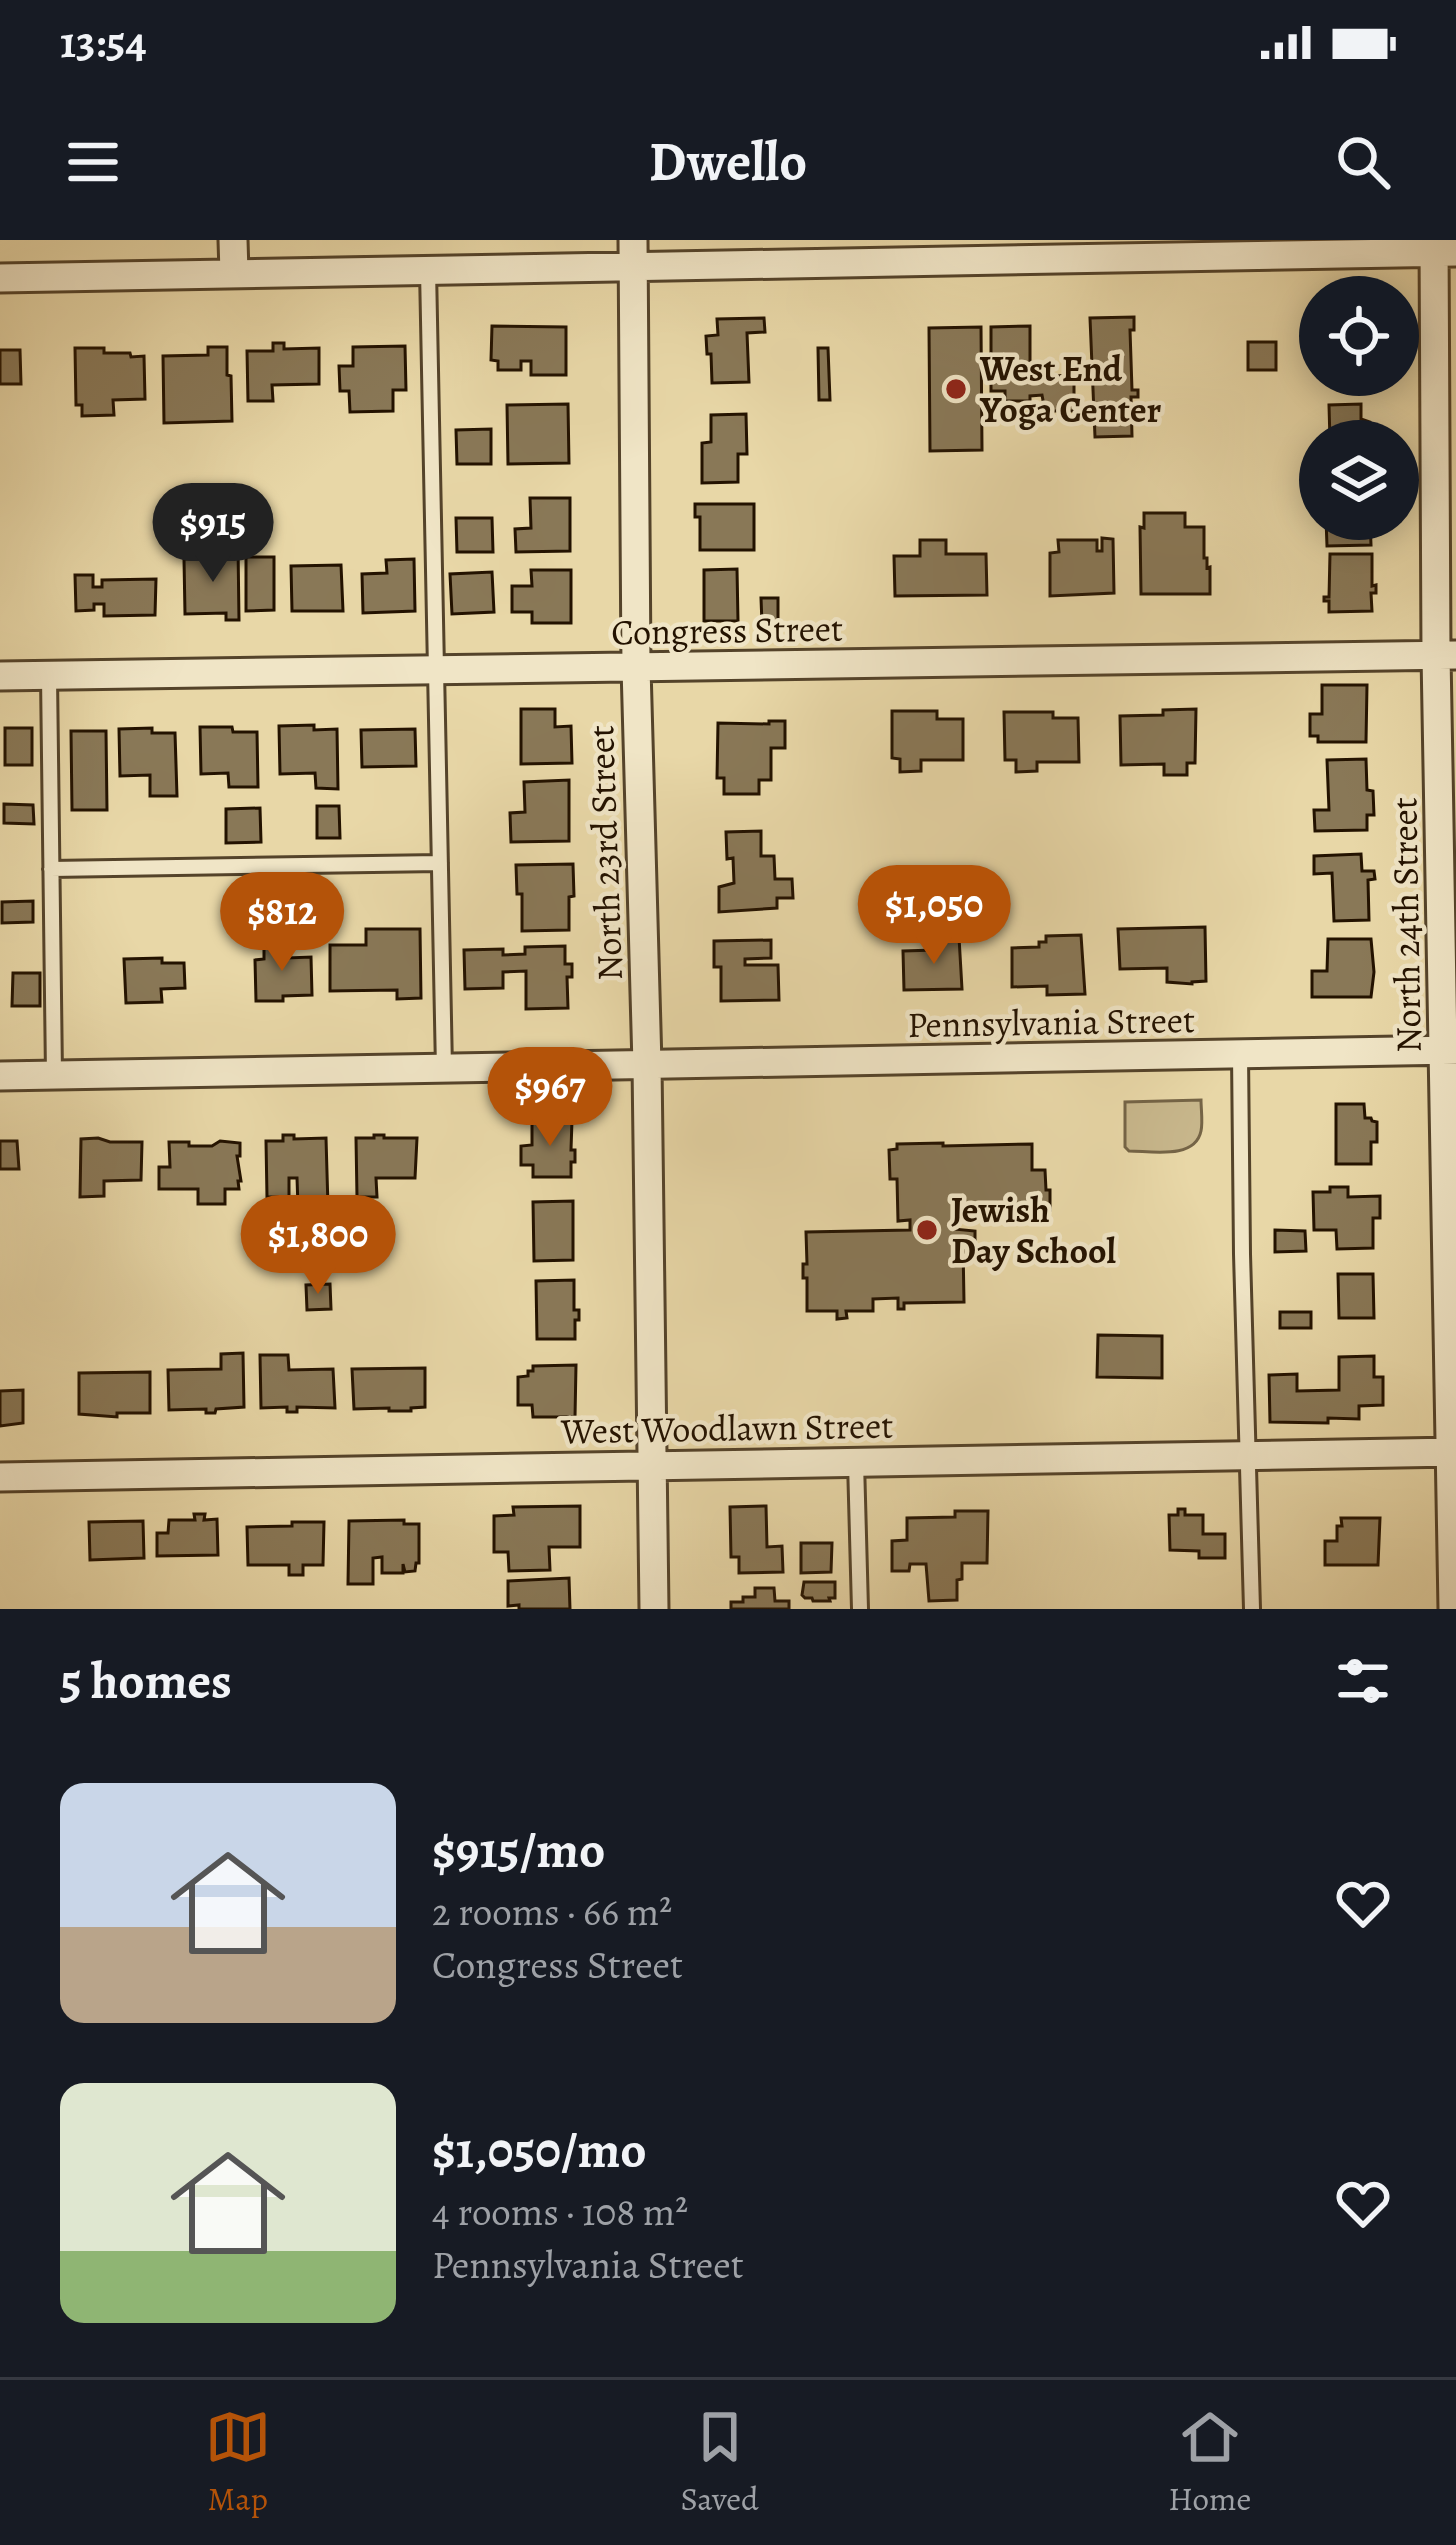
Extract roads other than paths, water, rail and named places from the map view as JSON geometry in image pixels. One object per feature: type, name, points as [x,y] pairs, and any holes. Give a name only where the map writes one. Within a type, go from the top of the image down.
[{"type":"street","points":[[233,240],[234,273]]},
{"type":"street","points":[[0,278],[428,270],[633,253],[1442,248]]},
{"type":"street","name":"North 24th Street","points":[[1442,248],[1453,1609]]},
{"type":"street","name":"North 23rd Street","points":[[633,253],[654,1609]]},
{"type":"street","name":"Congress Street","points":[[0,676],[1446,655]]},
{"type":"street","name":"Pennsylvania Street","points":[[0,1076],[1450,1050]]},
{"type":"street","name":"West Woodlawn Street","points":[[0,1477],[1453,1452]]},
{"type":"lane","points":[[428,270],[444,1069]]},
{"type":"lane","points":[[49,676],[54,1075]]},
{"type":"lane","points":[[52,868],[440,863]]},
{"type":"lane","points":[[1240,1054],[1252,1609]]},
{"type":"lane","points":[[856,1462],[860,1609]]},
{"type":"place","name":"West End Yoga Center","points":[[956,389]]},
{"type":"place","name":"Jewish Day School","points":[[927,1230]]}]
